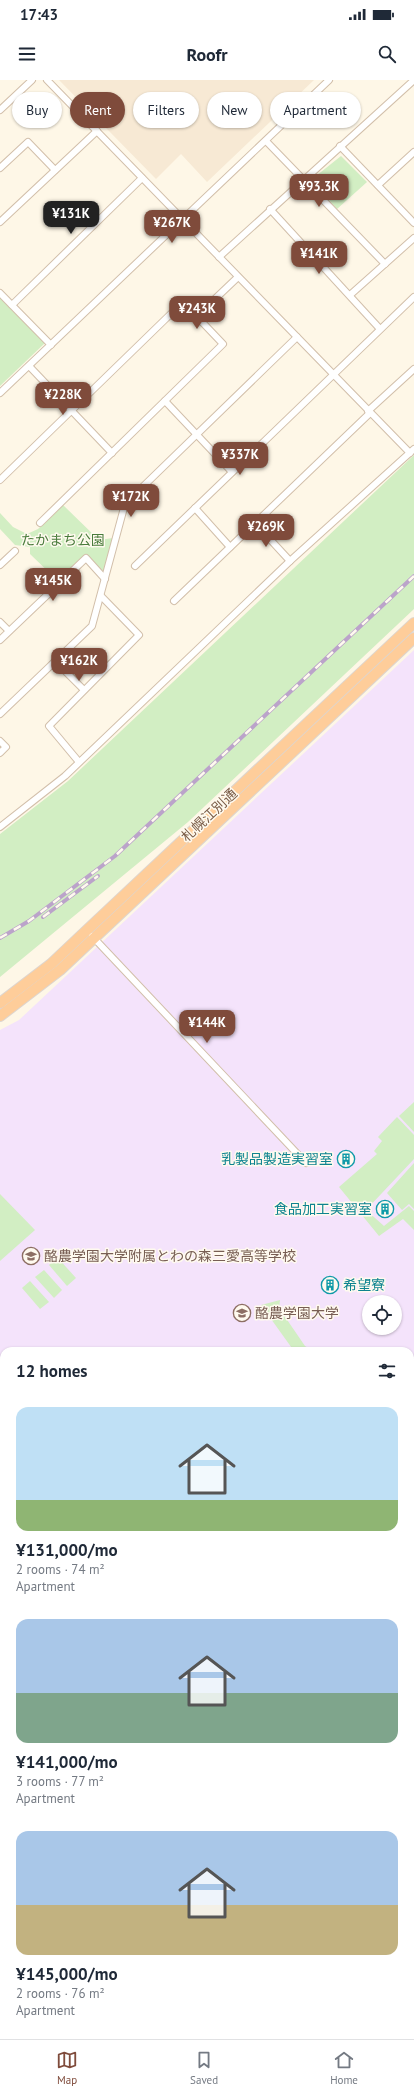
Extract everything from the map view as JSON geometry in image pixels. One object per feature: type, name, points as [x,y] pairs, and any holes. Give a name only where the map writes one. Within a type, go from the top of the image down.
[{"type":"highway","name":"札幌江別通","points":[[0,1016],[48,980],[91,934],[414,623]]},
{"type":"highway","name":"札幌江別通","points":[[0,1003],[91,934],[414,638]]},
{"type":"street","points":[[0,110],[32,80]]},
{"type":"street","points":[[0,827],[22,812],[79,762],[290,561],[412,451],[369,412],[47,80]]},
{"type":"street","points":[[0,393],[183,221],[329,80]]},
{"type":"street","points":[[219,257],[270,209],[414,80]]},
{"type":"street","points":[[0,222],[97,132]]},
{"type":"street","points":[[266,141],[384,264]]},
{"type":"street","points":[[0,168],[28,142],[55,170]]},
{"type":"street","points":[[340,146],[414,223]]},
{"type":"street","points":[[378,185],[414,152]]},
{"type":"street","points":[[12,305],[142,178]]},
{"type":"street","points":[[270,209],[380,329]]},
{"type":"street","points":[[350,295],[414,238]]},
{"type":"street","points":[[197,316],[238,277]]},
{"type":"street","points":[[0,293],[51,345]]},
{"type":"street","points":[[135,566],[414,296]]},
{"type":"street","points":[[0,480],[70,410],[183,302],[197,316],[223,344],[40,523]]},
{"type":"street","points":[[0,714],[92,626],[126,504],[297,337]]},
{"type":"street","points":[[29,366],[112,454]]},
{"type":"street","points":[[174,602],[414,369]]},
{"type":"street","points":[[165,401],[232,472]]},
{"type":"street","points":[[195,508],[230,547]]},
{"type":"street","points":[[255,523],[290,561]]},
{"type":"street","points":[[0,566],[15,551]]},
{"type":"street","points":[[0,640],[86,558],[105,579]]},
{"type":"street","points":[[79,762],[49,726],[139,635],[101,596]]},
{"type":"street","points":[[0,622],[9,632]]},
{"type":"street","points":[[55,661],[84,690]]},
{"type":"street","points":[[0,741],[6,747],[0,753]]},
{"type":"street","points":[[91,934],[306,1163]]},
{"type":"shaded area","points":[[59,80],[314,80],[301,92],[270,92],[270,122],[207,182],[181,154],[156,179],[106,128],[125,128],[125,92],[71,92]]},
{"type":"shaded area","name":"酪農学園大学","points":[[414,650],[414,1347],[0,1347],[0,1030],[19,1020]]},
{"type":"green space","points":[[341,156],[367,182],[337,209],[311,180]]},
{"type":"green space","points":[[0,296],[46,342],[0,386]]},
{"type":"green space","points":[[414,455],[414,609],[188,822],[0,977],[0,834],[68,781]]},
{"type":"green space","name":"たかまち公園","points":[[63,505],[99,540],[113,538],[104,570],[101,571],[85,554],[57,580],[30,554],[30,547],[15,545],[0,529],[0,513],[13,527],[27,534],[38,529]]},
{"type":"green space","points":[[414,1102],[414,1132],[399,1116]]},
{"type":"green space","points":[[397,1117],[414,1135],[414,1159],[366,1210],[384,1226],[409,1206],[414,1211],[414,1230],[403,1219],[379,1236],[339,1187],[377,1154],[374,1151],[382,1141],[378,1137]]},
{"type":"green space","points":[[414,1163],[414,1209],[409,1204],[402,1210],[387,1193]]},
{"type":"green space","points":[[0,1194],[35,1230],[0,1261]]},
{"type":"green space","points":[[57,1257],[76,1278],[67,1286],[49,1265]]},
{"type":"green space","points":[[44,1270],[62,1290],[54,1298],[35,1277]]},
{"type":"green space","points":[[30,1281],[49,1302],[40,1309],[22,1288]]},
{"type":"green space","points":[[280,1300],[279,1308],[307,1347],[291,1347],[261,1305]]},
{"type":"railway","points":[[0,938],[29,921],[115,856],[414,576]]},
{"type":"railway","points":[[43,917],[98,876]]},
{"type":"place","name":"乳製品製造実習室","points":[[346,1159]]},
{"type":"place","name":"食品加工実習室","points":[[385,1209]]},
{"type":"place","name":"酪農学園大学附属とわの森三愛高等学校","points":[[31,1256]]},
{"type":"place","name":"希望寮","points":[[330,1285]]},
{"type":"place","name":"酪農学園大学","points":[[242,1313]]}]
